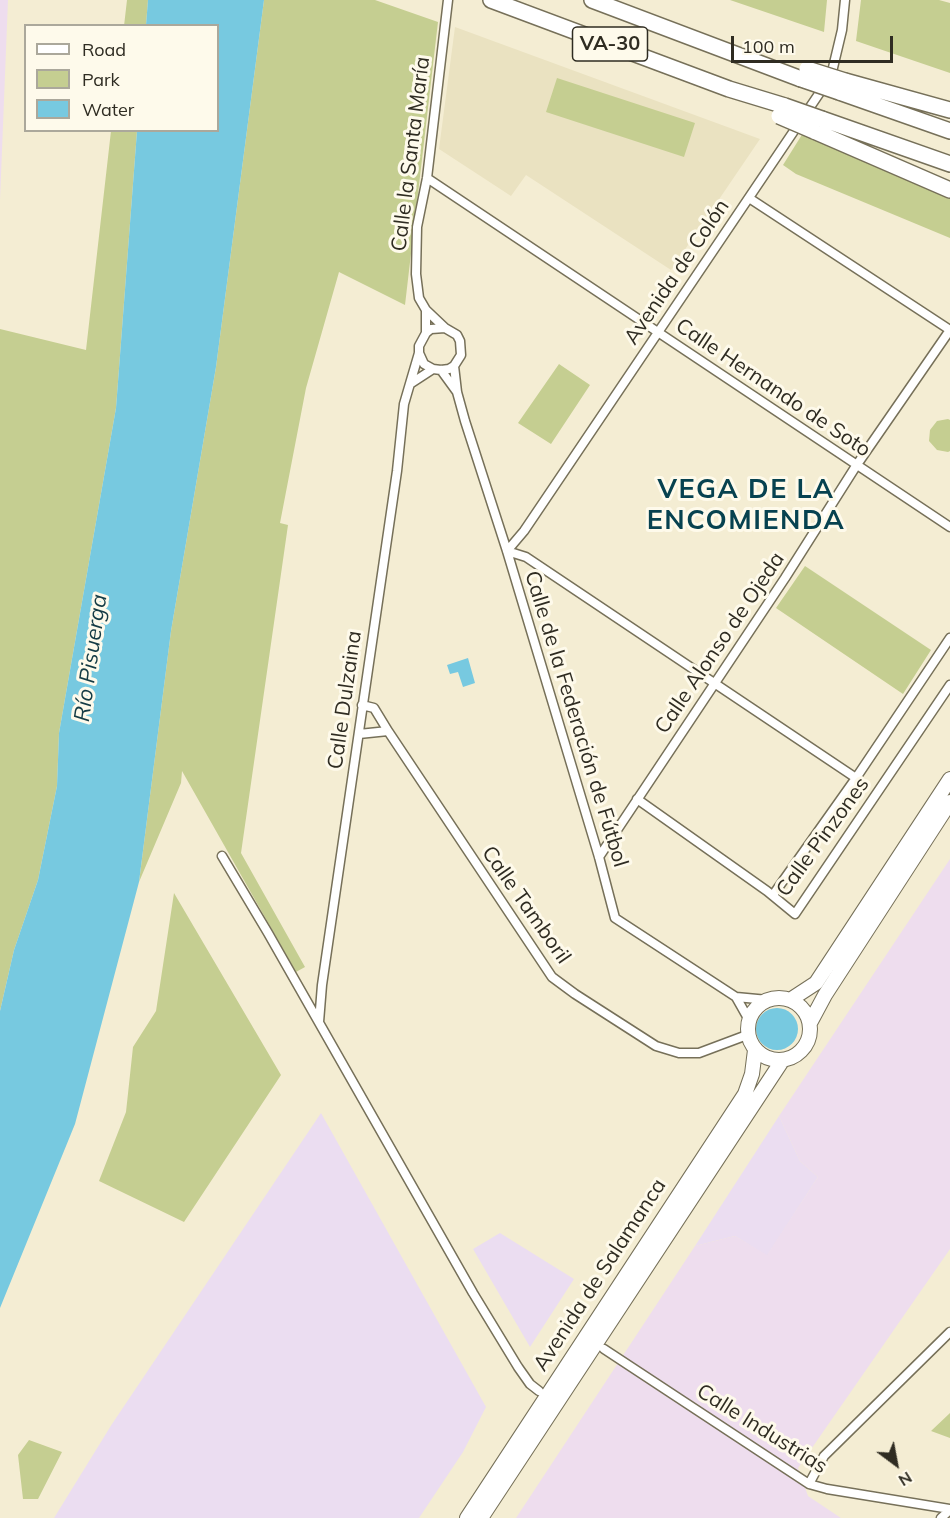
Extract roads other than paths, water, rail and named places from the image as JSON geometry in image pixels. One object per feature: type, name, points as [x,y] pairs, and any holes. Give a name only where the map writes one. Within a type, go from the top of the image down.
[{"type":"highway","name":"VA-30","points":[[491,0],[729,89],[818,125],[950,164]]},
{"type":"highway","name":"VA-30","points":[[592,0],[763,63],[842,87],[950,131]]},
{"type":"highway","points":[[842,87],[950,110]]},
{"type":"highway","points":[[818,125],[950,190]]},
{"type":"highway","points":[[790,1000],[816,983],[950,779]]},
{"type":"highway","points":[[810,1023],[801,1007],[790,1000],[781,998],[768,1000],[754,1008],[748,1020],[747,1035],[755,1050],[771,1060],[791,1059],[801,1052],[809,1039],[810,1023],[825,995],[950,802]]},
{"type":"highway","name":"Avenida de Salamanca","points":[[467,1518],[745,1094],[752,1074],[755,1050]]},
{"type":"highway","name":"Avenida de Salamanca","points":[[481,1518],[782,1061]]},
{"type":"street","name":"Calle la Santa María","points":[[445,328],[426,310],[419,298],[416,274],[417,227],[427,178],[448,0]]},
{"type":"street","name":"Avenida de Colón","points":[[507,551],[524,531],[831,76],[842,30],[845,0]]},
{"type":"street","name":"Calle Hernando de Soto","points":[[427,178],[950,527]]},
{"type":"street","points":[[749,198],[950,330]]},
{"type":"street","name":"Calle la Santa María","points":[[426,310],[426,333]]},
{"type":"street","points":[[410,384],[437,370],[454,366],[461,355],[460,341],[452,330],[445,328],[432,329],[426,333],[419,346],[419,353],[424,364],[437,370]]},
{"type":"street","name":"Calle Alonso de Ojeda","points":[[599,856],[785,578],[856,466],[950,330]]},
{"type":"street","name":"Calle Dulzaina","points":[[320,1022],[322,985],[404,404],[419,353]]},
{"type":"street","name":"Calle de la Federación de Fútbol","points":[[454,366],[457,392],[465,422],[507,551],[599,856],[615,918],[736,997],[768,1000]]},
{"type":"street","name":"Calle de la Federación de Fútbol","points":[[437,370],[457,392]]},
{"type":"street","points":[[507,551],[526,557],[856,778]]},
{"type":"street","points":[[773,895],[856,778],[950,638]]},
{"type":"street","name":"Calle Pinzones","points":[[637,799],[773,895],[795,914],[950,685]]},
{"type":"street","name":"Calle Tamboril","points":[[363,705],[374,708],[387,731],[552,977],[656,1046],[679,1053],[699,1053],[747,1035]]},
{"type":"street","points":[[359,734],[387,731]]},
{"type":"street","points":[[222,856],[320,1022],[473,1293],[518,1367],[530,1384],[539,1391]]},
{"type":"street","name":"Calle de la Federación de Fútbol","points":[[736,997],[748,1020]]},
{"type":"street","points":[[809,1484],[824,1456],[950,1332]]},
{"type":"street","name":"Calle Industrias","points":[[604,1349],[809,1484],[950,1509]]},
{"type":"street","points":[[941,1518],[950,1509]]},
{"type":"water","name":"Río Pisuerga","points":[[148,0],[264,0],[216,367],[171,631],[139,882],[75,1124],[0,1308],[0,1011],[14,950],[38,880],[57,786],[59,733],[116,408],[137,132],[219,132],[219,24],[146,24]]},
{"type":"water","points":[[468,658],[475,683],[463,687],[458,672],[450,674],[447,665]]},
{"type":"water","points":[[777,1008],[785,1009],[792,1014],[797,1021],[797,1037],[792,1044],[785,1049],[777,1050],[769,1049],[762,1044],[757,1037],[756,1029],[757,1021],[762,1014],[769,1009]]},
{"type":"district","name":"VEGA DE LA ENCOMIENDA","points":[[746,506]]}]
